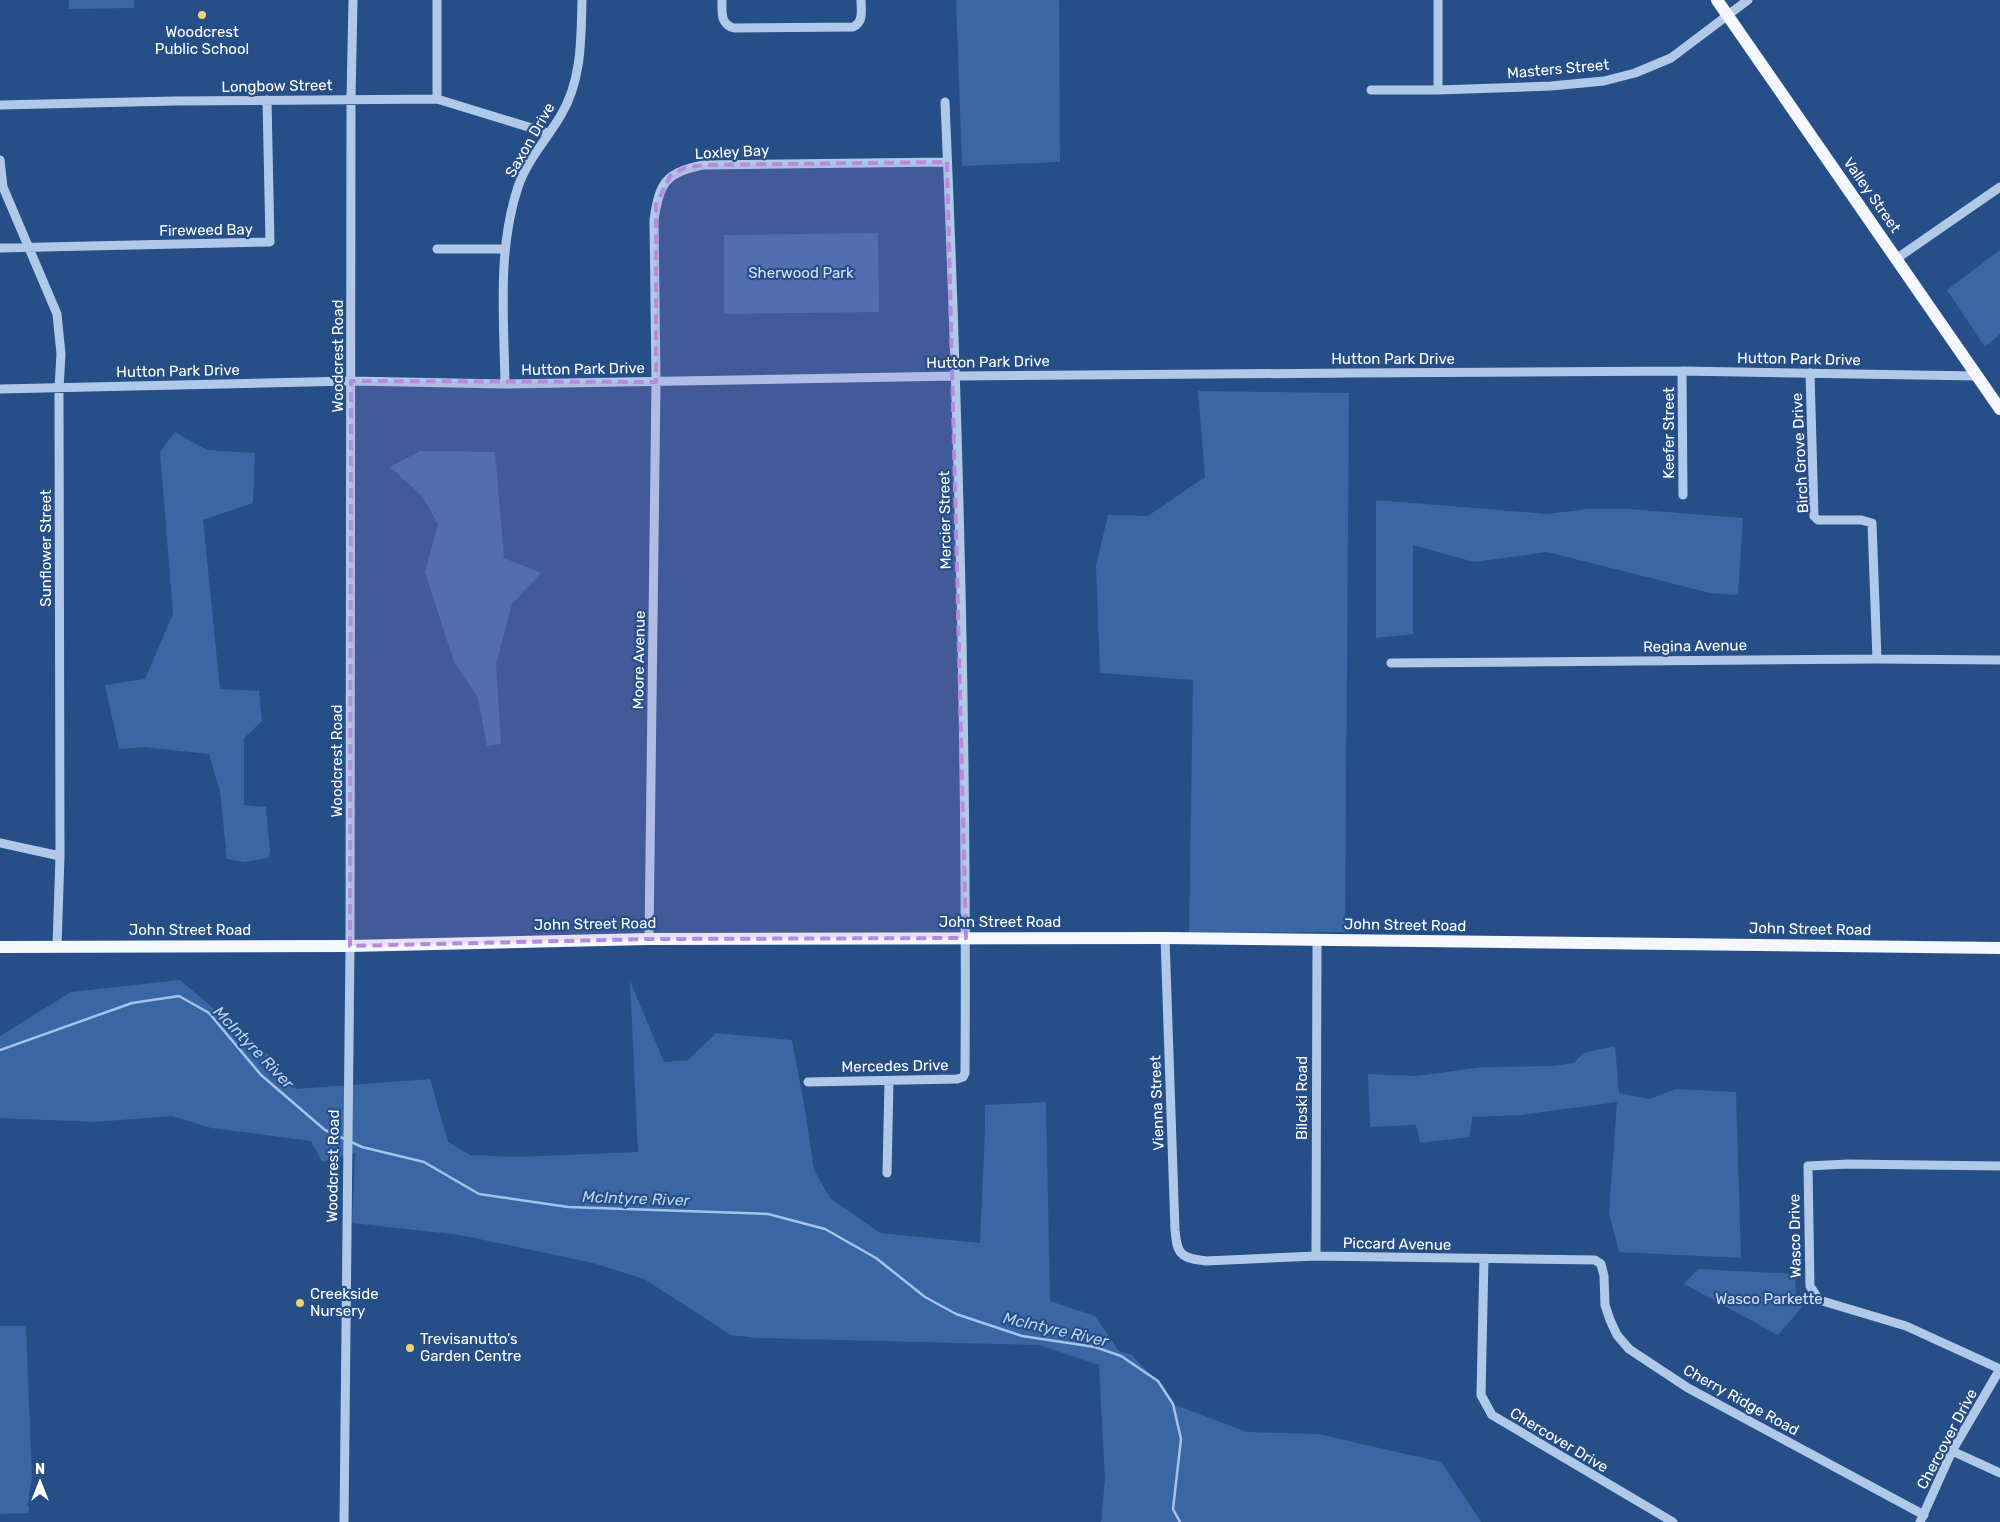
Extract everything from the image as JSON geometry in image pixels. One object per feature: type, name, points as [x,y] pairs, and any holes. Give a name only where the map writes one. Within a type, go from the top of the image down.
[{"type":"main road","name":"Valley Street","points":[[1717,0],[2000,409]]},
{"type":"main road","name":"John Street Road","points":[[0,947],[350,946],[649,939],[1164,938],[2000,948]]},
{"type":"street","name":"Woodcrest Road","points":[[344,1522],[350,946],[351,99],[353,0]]},
{"type":"street","points":[[437,99],[438,0]]},
{"type":"street","name":"Saxon Drive","points":[[505,384],[505,249],[518,185],[548,133],[562,114],[578,68],[581,43],[582,0]]},
{"type":"street","points":[[722,0],[723,20],[727,25],[734,28],[853,27],[859,24],[860,21],[861,0]]},
{"type":"street","points":[[1438,0],[1438,90]]},
{"type":"street","name":"Masters Street","points":[[1370,90],[1438,90],[1551,86],[1604,81],[1636,73],[1671,58],[1748,0]]},
{"type":"street","name":"Longbow Street","points":[[0,105],[437,99],[548,133]]},
{"type":"street","name":"Fireweed Bay","points":[[0,248],[270,242],[268,100]]},
{"type":"street","name":"Mercier Street","points":[[945,102],[956,376],[966,938]]},
{"type":"street","name":"Sunflower Street","points":[[0,160],[4,187],[57,314],[61,354],[59,388],[60,856],[57,947]]},
{"type":"street","name":"Loxley Bay","points":[[656,382],[654,220],[657,199],[670,176],[684,168],[703,165],[948,162]]},
{"type":"street","points":[[1896,259],[2000,187]]},
{"type":"street","points":[[437,249],[505,249]]},
{"type":"street","name":"Hutton Park Drive","points":[[0,389],[352,381],[505,384],[956,376],[1682,371],[1977,376]]},
{"type":"street","name":"Keefer Street","points":[[1682,371],[1683,495]]},
{"type":"street","name":"Birch Grove Drive","points":[[1810,373],[1814,516],[1818,520],[1861,520],[1872,523],[1877,658]]},
{"type":"street","name":"Moore Avenue","points":[[649,939],[656,382]]},
{"type":"street","name":"Regina Avenue","points":[[1391,663],[1877,658],[2000,660]]},
{"type":"street","points":[[0,844],[60,856]]},
{"type":"street","name":"Mercedes Drive","points":[[808,1082],[957,1079],[963,1077],[966,1073],[966,938]]},
{"type":"street","name":"Vienna Street","points":[[1164,938],[1176,1249],[1183,1256],[1191,1259]]},
{"type":"street","name":"Biloski Road","points":[[1316,1256],[1317,940]]},
{"type":"street","points":[[887,1173],[889,1081]]},
{"type":"street","name":"Wasco Drive","points":[[2000,1166],[1848,1164],[1808,1166],[1810,1286],[1818,1300],[1906,1326],[2000,1369]]},
{"type":"street","name":"Piccard Avenue","points":[[1191,1259],[1206,1261],[1316,1256],[1595,1260],[1601,1264]]},
{"type":"street","name":"Chercover Drive","points":[[1484,1259],[1481,1395],[1492,1415],[1673,1522]]},
{"type":"street","name":"Cherry Ridge Road","points":[[1601,1264],[1604,1276],[1605,1305],[1617,1336],[1629,1349],[1688,1388],[1922,1518]]},
{"type":"street","name":"Chercover Drive","points":[[1922,1518],[1952,1451],[2000,1369]]},
{"type":"street","points":[[1952,1451],[2000,1473]]},
{"type":"highlighted area","points":[[947,162],[966,938],[649,939],[350,946],[351,381],[656,382],[656,205],[670,176],[684,168],[703,165]]},
{"type":"green space","points":[[69,0],[134,0],[134,8],[69,9]]},
{"type":"green space","points":[[956,0],[1059,0],[1060,162],[962,166]]},
{"type":"green space","name":"Sherwood Park","points":[[878,233],[879,312],[724,314],[724,235]]},
{"type":"green space","points":[[2000,250],[2000,334],[1985,347],[1947,290]]},
{"type":"green space","points":[[1198,391],[1349,393],[1345,932],[1189,933],[1193,680],[1100,673],[1096,566],[1108,515],[1148,516],[1205,477]]},
{"type":"green space","points":[[175,432],[207,450],[255,453],[253,503],[203,520],[220,689],[259,691],[262,721],[244,738],[244,805],[266,807],[270,852],[268,858],[244,862],[227,859],[220,791],[209,754],[143,747],[119,749],[105,685],[145,679],[173,614],[160,452]]},
{"type":"green space","points":[[420,451],[495,452],[504,558],[541,573],[512,604],[496,664],[501,744],[487,746],[478,698],[454,662],[425,572],[438,524],[422,496],[390,467]]},
{"type":"green space","points":[[1376,500],[1547,514],[1588,509],[1629,509],[1743,518],[1738,595],[1710,593],[1547,552],[1474,562],[1413,545],[1413,634],[1376,638]]},
{"type":"green space","points":[[180,980],[272,1058],[296,1089],[430,1079],[448,1142],[470,1155],[515,1157],[638,1152],[630,981],[664,1062],[688,1060],[716,1033],[792,1040],[814,1170],[830,1198],[880,1233],[980,1243],[985,1105],[1046,1102],[1050,1301],[1095,1316],[1119,1351],[1132,1355],[1158,1381],[1173,1404],[1247,1432],[1318,1434],[1441,1462],[1481,1522],[1101,1522],[1105,1479],[1099,1365],[1039,1345],[757,1338],[731,1335],[644,1279],[593,1263],[460,1235],[352,1223],[355,1153],[322,1162],[311,1141],[211,1128],[172,1116],[95,1122],[0,1118],[0,1036],[71,992]]},
{"type":"green space","points":[[1615,1046],[1619,1093],[1650,1099],[1675,1089],[1736,1092],[1741,1258],[1619,1252],[1609,1213],[1617,1102],[1521,1115],[1472,1117],[1470,1137],[1420,1143],[1416,1125],[1370,1127],[1368,1074],[1417,1076],[1483,1067],[1552,1066],[1574,1063],[1583,1053]]},
{"type":"green space","name":"Wasco Parkette","points":[[1698,1269],[1795,1274],[1796,1295],[1802,1307],[1778,1335],[1684,1284]]},
{"type":"green space","points":[[0,1326],[26,1326],[32,1478],[29,1494],[29,1513],[0,1514]]},
{"type":"waterway","name":"McIntyre River","points":[[0,1050],[132,1003],[179,996],[209,1013],[261,1075],[325,1130],[362,1147],[424,1162],[479,1194],[568,1207],[768,1214],[825,1229],[876,1258],[925,1297],[956,1314],[1022,1336],[1095,1347],[1121,1356],[1158,1381],[1173,1404],[1181,1439],[1173,1509],[1180,1522]]},
{"type":"place","name":"Woodcrest Public School","points":[[202,15]]},
{"type":"place","name":"Creekside Nursery","points":[[300,1303]]},
{"type":"place","name":"Trevisanutto's Garden Centre","points":[[410,1348]]}]
